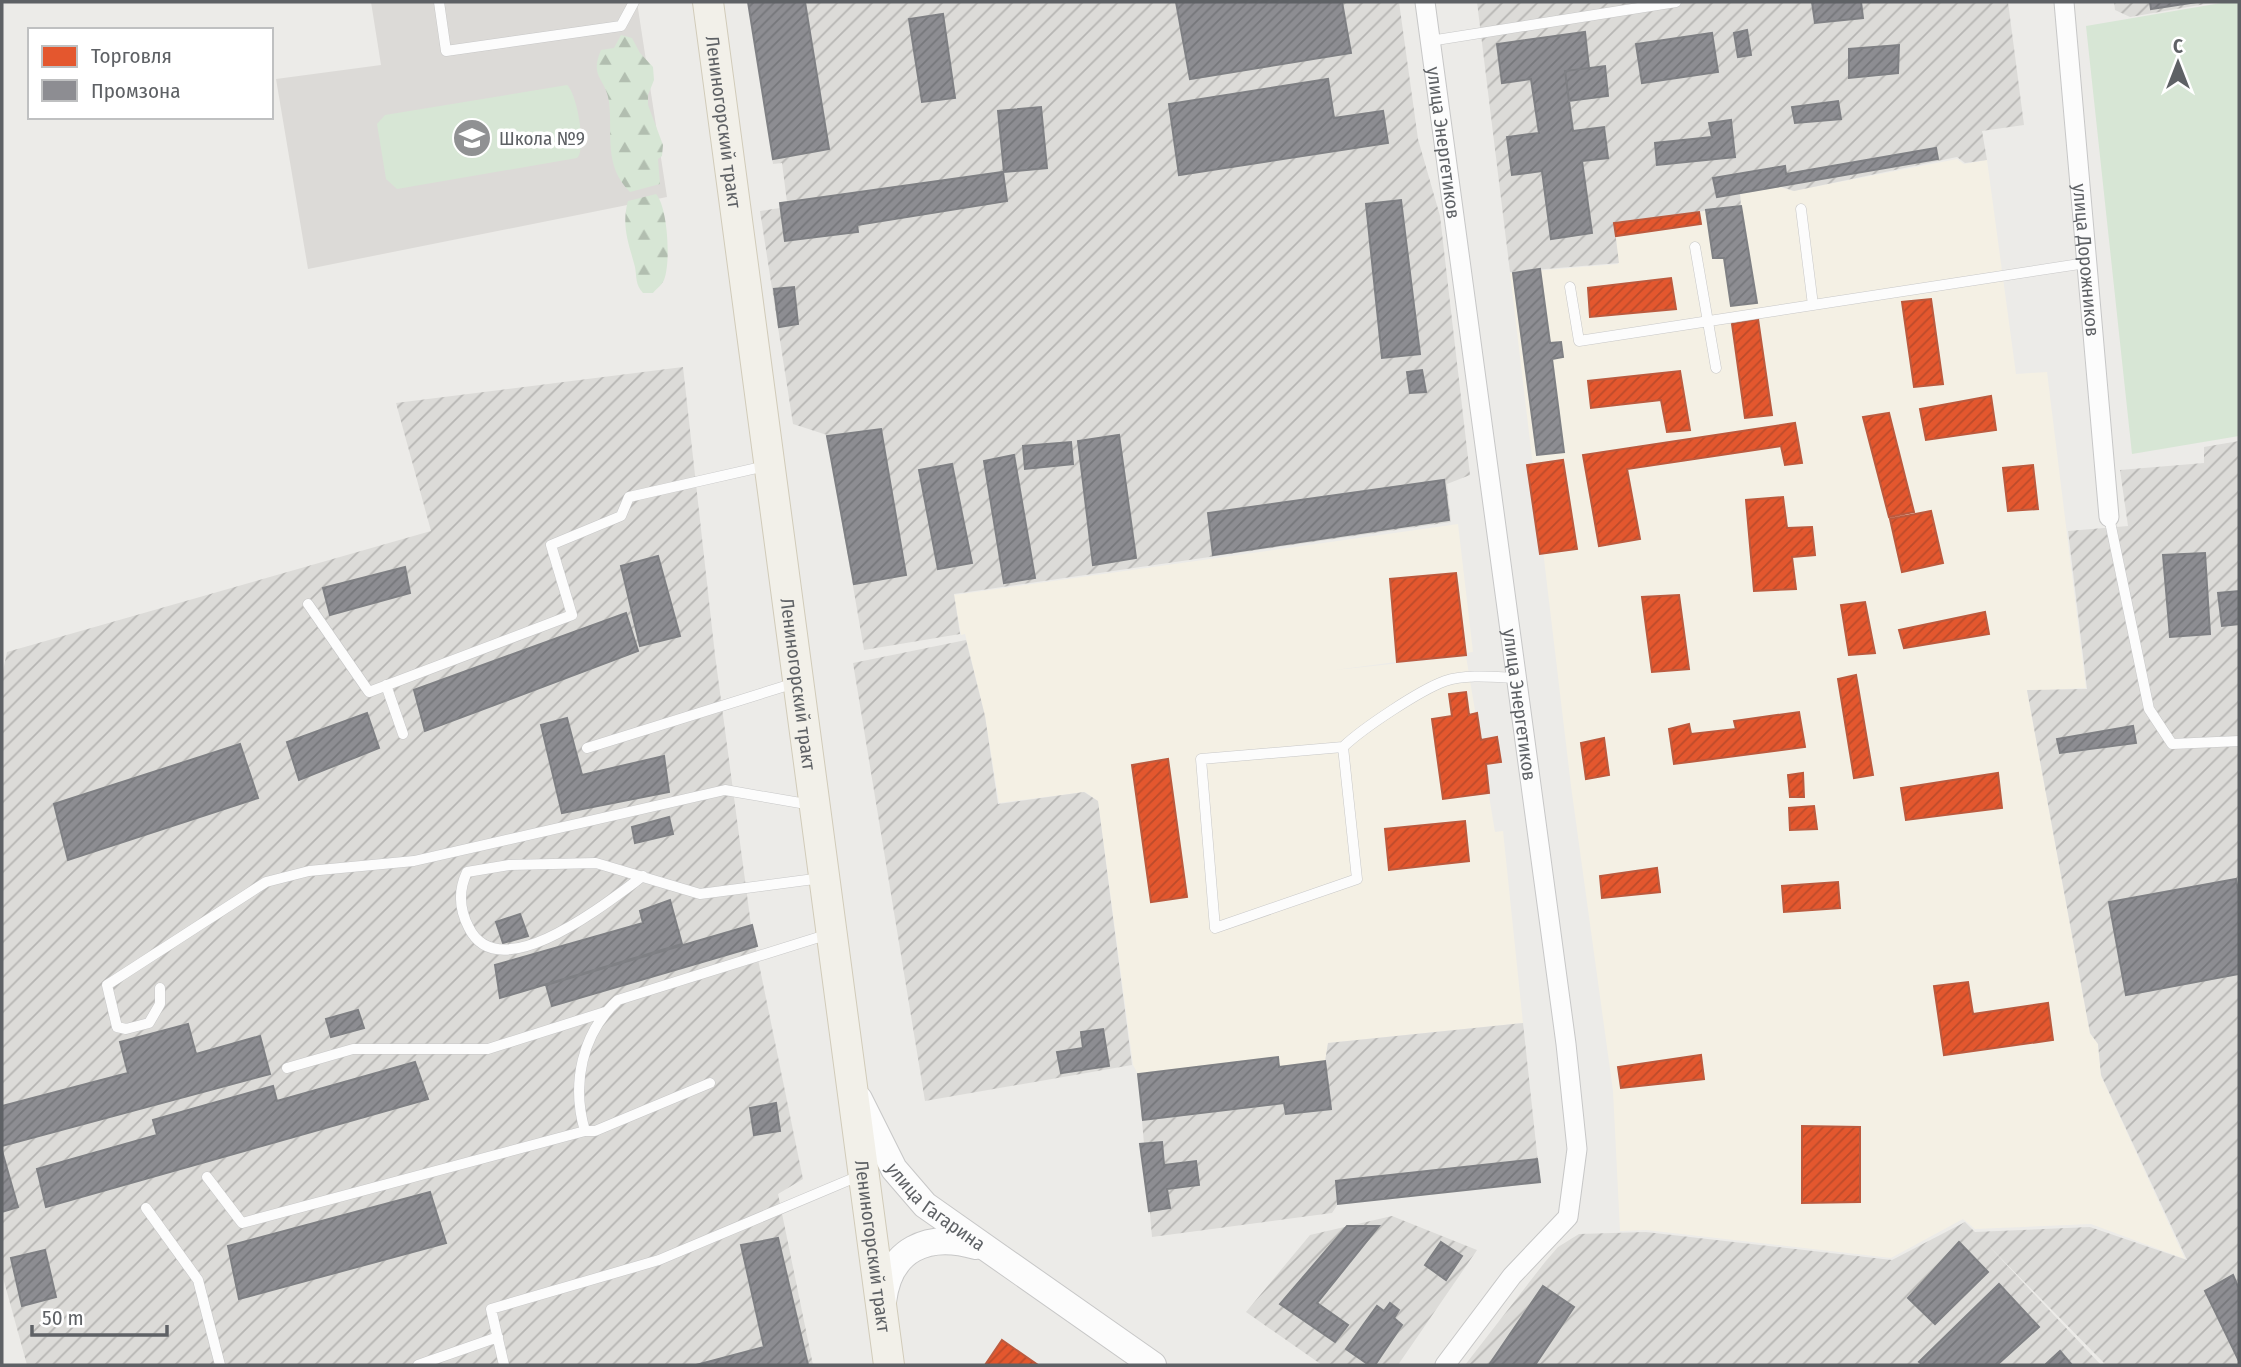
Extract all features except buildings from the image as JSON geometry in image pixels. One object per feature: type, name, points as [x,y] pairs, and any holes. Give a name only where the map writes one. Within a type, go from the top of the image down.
[{"type":"main road","name":"Лениногорский тракт","points":[[708,2],[889,1365]]},
{"type":"street","name":"улица Энергетиков","points":[[1424,2],[1566,1044],[1577,1149],[1569,1217],[1511,1276],[1445,1365]]},
{"type":"street","name":"улица Дорожников","points":[[2064,2],[2109,517]]},
{"type":"street","name":"улица Гагарина","points":[[852,1075],[870,1126],[903,1182],[938,1216],[1153,1365]]},
{"type":"street","name":"улица Гагарина","points":[[882,1312],[887,1276],[892,1265],[912,1249],[950,1241],[978,1246],[993,1254]]},
{"type":"lane","points":[[439,2],[446,51],[621,26],[634,2]]},
{"type":"lane","points":[[1430,41],[1676,2]]},
{"type":"lane","points":[[1801,209],[1814,305]]},
{"type":"lane","points":[[1695,247],[1716,368]]},
{"type":"lane","points":[[1570,287],[1578,341],[2086,263]]},
{"type":"lane","points":[[308,604],[369,692],[572,615],[551,545],[621,516],[629,497],[770,465]]},
{"type":"lane","points":[[2109,517],[2149,709],[2172,744],[2239,741]]},
{"type":"lane","points":[[1343,747],[1357,879],[1215,928],[1201,760],[1343,747],[1360,731],[1446,681],[1516,678]]},
{"type":"lane","points":[[587,748],[799,682]]},
{"type":"lane","points":[[386,685],[403,734]]},
{"type":"lane","points":[[160,988],[160,1004],[149,1023],[126,1029],[117,1027],[107,985],[267,882],[309,871],[414,861],[725,790],[816,806]]},
{"type":"lane","points":[[643,876],[592,913],[511,951],[495,951],[471,932],[459,900],[467,872],[509,865],[596,863],[643,876],[700,894],[826,877]]},
{"type":"lane","points":[[585,1130],[580,1113],[578,1085],[586,1044],[605,1012],[618,1000],[833,933]]},
{"type":"lane","points":[[287,1068],[353,1049],[488,1049],[605,1012]]},
{"type":"lane","points":[[207,1177],[242,1223],[585,1130],[595,1132],[710,1083]]},
{"type":"lane","points":[[504,1365],[491,1309],[659,1260],[865,1173]]},
{"type":"lane","points":[[146,1208],[198,1280],[220,1365]]},
{"type":"lane","points":[[418,1365],[498,1337]]},
{"type":"shaded area","name":"Школа №9","points":[[371,2],[637,2],[667,197],[308,269],[276,79],[381,65]]},
{"type":"shaded area","points":[[753,2],[1399,2],[1418,139],[1440,216],[1470,475],[1447,484],[1451,522],[954,594],[960,634],[864,650],[827,435],[793,424],[760,211],[780,208],[787,202],[782,163],[773,164]]},
{"type":"shaded area","points":[[1477,2],[2008,2],[2024,125],[1982,131],[1987,160],[1965,163],[1957,157],[1794,191],[1779,186],[1740,193],[1741,206],[1614,223],[1619,263],[1510,272]]},
{"type":"shaded area","points":[[2114,2],[2217,2],[2130,17],[2115,10]]},
{"type":"shaded area","points":[[1957,159],[1964,164],[1987,160],[2016,374],[2047,372],[2086,688],[2027,691],[2090,1034],[2098,1044],[2101,1076],[2185,1259],[2091,1224],[1975,1229],[1963,1219],[1891,1258],[1646,1230],[1620,1231],[1613,1091],[1571,786],[1510,273],[1618,264],[1615,223],[1741,206],[1740,194],[1779,187],[1793,191]]},
{"type":"shaded area","points":[[683,367],[715,655],[751,925],[803,1179],[778,1194],[813,1365],[27,1365],[2,1274],[2,676],[7,652],[431,531],[396,403]]},
{"type":"shaded area","points":[[2239,441],[2239,1365],[2106,1365],[1986,1243],[2101,1365],[1465,1365],[1558,1247],[1579,1234],[1646,1232],[1892,1260],[1965,1222],[1975,1232],[2090,1227],[2187,1260],[2101,1075],[2098,1044],[2090,1033],[2027,690],[2087,689],[2068,531],[2128,526],[2120,470],[2204,463],[2204,447]]},
{"type":"shaded area","points":[[1458,524],[1473,652],[1335,670],[1466,656],[1495,832],[1503,831],[1523,1023],[1328,1043],[1325,1061],[1279,1067],[1278,1057],[1138,1074],[1133,1065],[1098,801],[1085,792],[999,803],[985,716],[965,634],[961,635],[954,595]]},
{"type":"shaded area","points":[[966,640],[985,716],[998,804],[1084,792],[1098,801],[1132,1065],[925,1101],[853,663]]},
{"type":"shaded area","points":[[1523,1023],[1540,1181],[1338,1204],[1332,1213],[1152,1237],[1138,1074],[1278,1057],[1279,1067],[1325,1062],[1328,1043]]},
{"type":"shaded area","points":[[1392,1216],[1477,1250],[1398,1365],[1322,1365],[1246,1312],[1310,1235]]},
{"type":"green space","points":[[2239,2],[2239,436],[2132,454],[2086,26]]},
{"type":"green space","points":[[621,35],[632,38],[640,53],[653,67],[654,80],[648,95],[648,105],[663,145],[662,156],[658,159],[660,184],[630,192],[616,171],[611,149],[609,102],[597,72],[601,50],[614,48]]},
{"type":"green space","points":[[567,85],[580,121],[581,144],[577,158],[397,189],[386,179],[377,124],[385,115]]},
{"type":"green space","points":[[656,194],[666,222],[666,272],[663,282],[653,293],[643,293],[637,284],[627,235],[626,210],[628,201]]},
{"type":"place","name":"Школа №9","points":[[472,138]]}]
